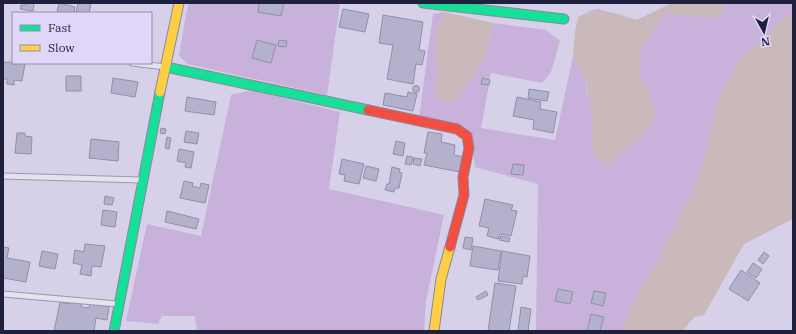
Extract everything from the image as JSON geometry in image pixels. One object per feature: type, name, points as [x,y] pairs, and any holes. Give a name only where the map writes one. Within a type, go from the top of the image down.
[{"type":"street","points":[[114,331],[142,180],[179,3]]},
{"type":"street","points":[[423,3],[564,19]]},
{"type":"street","points":[[166,67],[457,130],[467,136],[469,148],[463,177],[464,195],[441,279],[434,331]]},
{"type":"lane","points":[[140,64],[166,67]]},
{"type":"lane","points":[[3,176],[142,180]]},
{"type":"lane","points":[[3,294],[119,304]]},
{"type":"shaded area","points":[[188,3],[340,3],[327,95],[187,64],[179,55]]},
{"type":"shaded area","points":[[672,3],[724,7],[727,3],[793,3],[793,41],[670,331],[536,331],[538,184],[475,167],[470,132],[419,117],[433,14],[444,12],[437,59],[437,79],[434,91],[473,75],[485,57],[493,23],[546,30],[560,41],[551,72],[542,83],[491,73],[481,128],[555,140],[573,56],[586,82],[587,96],[595,16],[588,11],[598,9],[637,20]]},
{"type":"shaded area","points":[[672,3],[727,3],[717,18],[664,14],[641,48],[639,76],[651,96],[656,116],[639,139],[622,152],[608,167],[593,154],[592,115],[586,82],[573,56],[578,17],[593,11],[607,11],[637,20]]},
{"type":"shaded area","points":[[444,12],[493,23],[485,57],[458,99],[449,101],[438,99],[434,91],[437,79],[436,35]]},
{"type":"shaded area","points":[[793,14],[793,219],[744,244],[704,315],[694,317],[683,331],[623,331],[633,302],[657,262],[698,180],[719,98],[740,59],[758,44],[779,22]]},
{"type":"shaded area","points":[[251,90],[340,112],[329,189],[444,215],[426,301],[424,331],[197,331],[195,316],[162,316],[158,324],[126,321],[147,224],[201,236],[231,95]]},
{"type":"building","points":[[27,3],[34,3],[33,11],[20,9],[21,5],[26,5]]},
{"type":"building","points":[[59,3],[75,7],[74,12],[57,12]]},
{"type":"building","points":[[78,3],[91,3],[89,12],[76,12]]},
{"type":"building","points":[[259,3],[284,3],[281,16],[258,12]]},
{"type":"building","points":[[343,9],[369,14],[365,32],[339,27]]},
{"type":"building","points":[[383,15],[423,22],[419,50],[425,51],[422,65],[416,64],[413,84],[387,79],[393,45],[379,43]]},
{"type":"building","points":[[257,40],[276,45],[271,63],[252,58]]},
{"type":"building","points":[[279,40],[287,41],[286,47],[278,46]]},
{"type":"building","points":[[3,62],[25,64],[22,81],[14,80],[14,85],[7,84],[7,79],[3,79]]},
{"type":"building","points":[[66,76],[81,76],[81,91],[66,91]]},
{"type":"building","points":[[113,78],[138,82],[135,97],[111,93]]},
{"type":"building","points":[[482,78],[490,80],[489,85],[481,84]]},
{"type":"building","points":[[416,86],[419,89],[416,92],[413,89]]},
{"type":"building","points":[[529,89],[549,92],[547,101],[528,98]]},
{"type":"building","points":[[408,92],[417,94],[413,111],[383,105],[385,93],[407,97]]},
{"type":"building","points":[[187,97],[216,102],[214,115],[185,111]]},
{"type":"building","points":[[517,97],[541,102],[540,109],[557,112],[553,133],[533,129],[534,120],[513,116]]},
{"type":"building","points":[[161,128],[166,129],[165,134],[160,133]]},
{"type":"building","points":[[186,131],[199,133],[197,144],[184,142]]},
{"type":"building","points":[[428,132],[442,134],[441,142],[455,145],[454,155],[463,157],[460,172],[424,165],[427,153],[424,153]]},
{"type":"building","points":[[17,133],[25,133],[25,136],[32,137],[31,154],[15,153]]},
{"type":"building","points":[[167,137],[171,138],[169,149],[165,148]]},
{"type":"building","points":[[91,139],[119,142],[118,161],[89,158]]},
{"type":"building","points":[[396,141],[405,143],[403,156],[393,154]]},
{"type":"building","points":[[179,149],[194,152],[191,168],[185,167],[186,163],[177,161]]},
{"type":"building","points":[[407,156],[413,157],[411,165],[405,164]]},
{"type":"building","points":[[414,158],[422,159],[420,166],[413,164]]},
{"type":"building","points":[[342,159],[364,164],[359,184],[344,181],[345,175],[339,174]]},
{"type":"building","points":[[513,164],[524,165],[523,175],[511,174]]},
{"type":"building","points":[[366,166],[379,169],[376,181],[363,178]]},
{"type":"building","points":[[392,167],[400,169],[399,172],[402,173],[399,188],[395,188],[394,192],[385,190],[387,184],[389,184]]},
{"type":"building","points":[[184,181],[193,183],[192,186],[200,188],[201,183],[209,185],[205,203],[180,198]]},
{"type":"building","points":[[105,196],[114,198],[112,205],[104,204]]},
{"type":"building","points":[[485,199],[513,205],[511,210],[517,211],[511,236],[500,234],[498,239],[487,236],[489,228],[479,226]]},
{"type":"building","points":[[103,210],[117,212],[115,227],[101,225]]},
{"type":"building","points":[[167,211],[199,219],[196,229],[165,222]]},
{"type":"building","points":[[501,236],[510,238],[509,242],[499,240]]},
{"type":"building","points":[[465,237],[473,238],[471,250],[463,248]]},
{"type":"building","points":[[85,244],[105,246],[101,267],[92,266],[91,276],[80,274],[82,265],[73,263],[75,250],[84,252]]},
{"type":"building","points":[[473,246],[501,251],[498,270],[470,266]]},
{"type":"building","points":[[3,247],[9,248],[7,258],[30,262],[26,282],[3,278]]},
{"type":"building","points":[[42,251],[58,254],[55,269],[39,266]]},
{"type":"building","points":[[502,251],[530,256],[527,277],[523,276],[522,284],[498,281]]},
{"type":"building","points":[[764,252],[769,256],[763,264],[758,260]]},
{"type":"building","points":[[753,263],[762,269],[756,278],[747,272]]},
{"type":"building","points":[[741,270],[760,283],[748,301],[729,289]]},
{"type":"building","points":[[495,283],[516,286],[509,331],[488,331]]},
{"type":"building","points":[[558,289],[573,292],[570,304],[555,301]]},
{"type":"building","points":[[486,291],[488,295],[478,300],[476,297]]},
{"type":"building","points":[[594,291],[606,293],[603,306],[591,303]]},
{"type":"building","points":[[71,301],[82,303],[81,307],[89,308],[90,303],[109,307],[107,320],[96,318],[94,331],[54,331],[60,302],[70,304]]},
{"type":"building","points":[[521,307],[531,309],[528,331],[518,331]]},
{"type":"building","points":[[591,314],[604,317],[600,331],[587,331]]},
{"type":"traffic: fast","points":[[423,3],[564,19]]},
{"type":"traffic: fast","points":[[166,67],[368,110]]},
{"type":"traffic: fast","points":[[114,331],[160,92]]},
{"type":"traffic: slow","points":[[160,92],[179,3]]},
{"type":"traffic: slow","points":[[434,331],[441,279],[450,247]]},
{"type":"traffic: jam","points":[[368,110],[457,129],[467,136],[469,148],[463,177],[464,195],[450,247]]}]
